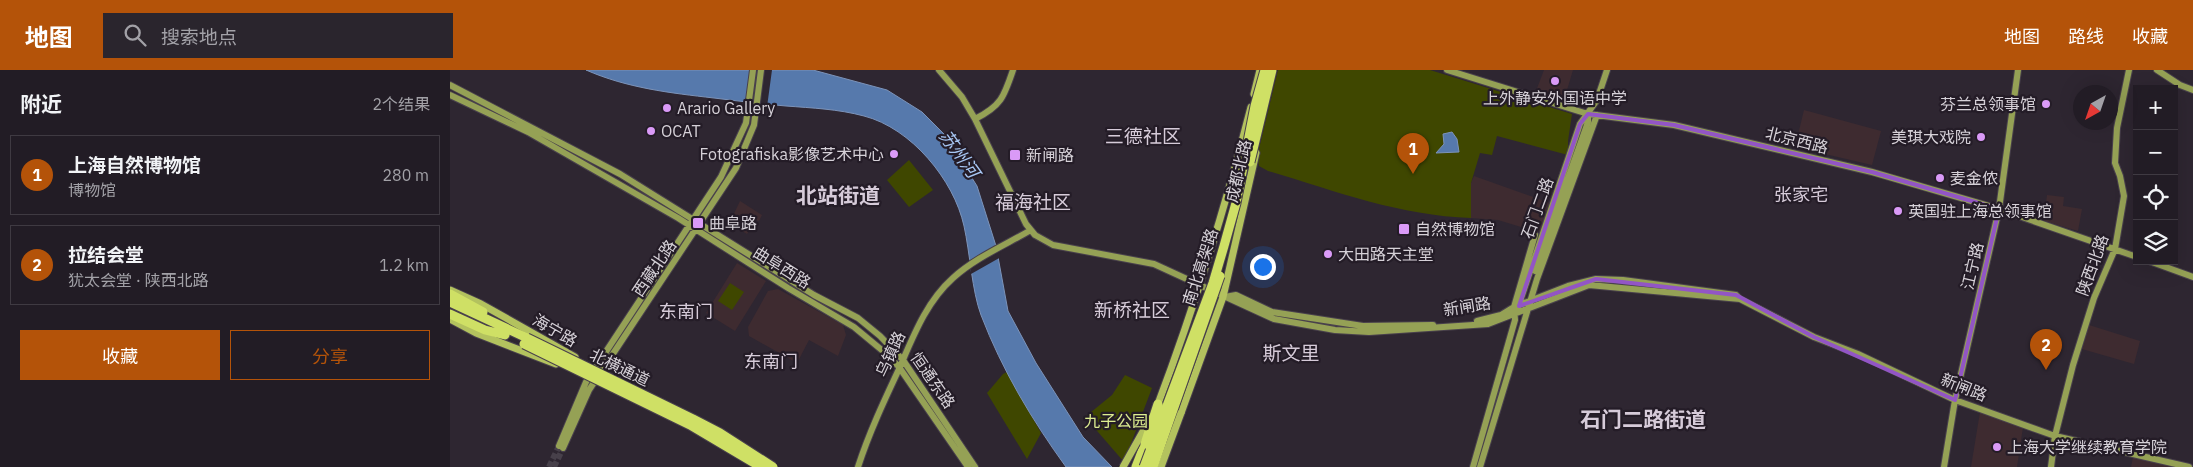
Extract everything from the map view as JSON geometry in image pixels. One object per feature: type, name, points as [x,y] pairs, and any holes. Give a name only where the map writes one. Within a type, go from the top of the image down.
[{"type":"highway","name":"南北高架路","points":[[1154,467],[1156,448],[1224,246],[1236,203],[1255,106],[1265,70]]},
{"type":"highway","name":"南北高架路","points":[[1143,467],[1156,448],[1217,290],[1274,70]]},
{"type":"highway","points":[[450,294],[492,317],[498,324]]},
{"type":"highway","name":"北横通道","points":[[450,302],[498,324],[525,341],[690,425],[761,467]]},
{"type":"highway","name":"北横通道","points":[[450,308],[505,335],[525,341],[693,419],[775,467]]},
{"type":"highway","points":[[450,314],[485,330],[505,335]]},
{"type":"highway","points":[[1136,467],[1158,404]]},
{"type":"main road","name":"西藏北路","points":[[598,371],[693,218],[721,177],[746,123],[754,70]]},
{"type":"main road","name":"西藏北路","points":[[561,447],[592,380],[701,223],[736,168],[754,125],[761,70]]},
{"type":"main road","points":[[940,70],[962,97],[975,119],[1031,230]]},
{"type":"main road","points":[[975,119],[993,109],[1002,100],[1013,70]]},
{"type":"main road","name":"成都北路","points":[[1124,467],[1158,404],[1187,325],[1235,173],[1260,70]]},
{"type":"main road","name":"成都北路","points":[[1161,467],[1223,297],[1274,70]]},
{"type":"main road","name":"北京西路","points":[[1447,70],[1588,114],[1674,125],[1872,172],[1999,209],[2133,256]]},
{"type":"main road","points":[[1458,70],[1468,77]]},
{"type":"main road","name":"石门二路","points":[[1522,307],[1580,124],[1597,100],[1607,70]]},
{"type":"main road","name":"江宁路","points":[[1944,467],[1955,400],[1999,209],[2018,70]]},
{"type":"main road","name":"陕西北路","points":[[2051,467],[2055,436],[2073,365],[2094,298],[2115,249],[2124,196],[2115,163],[2117,128],[2129,70]]},
{"type":"main road","points":[[2157,70],[2180,85],[2193,90]]},
{"type":"main road","points":[[450,85],[620,174],[701,223]]},
{"type":"main road","points":[[450,95],[528,132],[696,229]]},
{"type":"main road","name":"石门二路","points":[[1570,180],[1588,122],[1588,114]]},
{"type":"main road","name":"石门二路","points":[[1473,467],[1515,320],[1522,307],[1597,115]]},
{"type":"main road","name":"曲阜西路","points":[[701,223],[814,295],[858,318]]},
{"type":"main road","name":"曲阜西路","points":[[696,229],[788,288],[854,327]]},
{"type":"main road","name":"新闸路","points":[[1031,230],[1039,238],[1053,244],[1154,264],[1200,287],[1274,319],[1335,330],[1362,332],[1488,324],[1522,307],[1589,285],[1644,288],[1740,300],[1748,302],[1814,336],[1865,357],[1955,400],[2055,436],[2188,467]]},
{"type":"main road","name":"乌镇路","points":[[858,467],[879,411],[903,360],[905,350],[930,306],[949,282],[968,266],[1031,230]]},
{"type":"main road","name":"石门二路","points":[[1480,467],[1518,336],[1535,235]]},
{"type":"main road","points":[[2160,265],[2193,277]]},
{"type":"main road","name":"海宁路","points":[[450,290],[552,343],[598,371],[695,418],[738,442],[775,467]]},
{"type":"main road","name":"恒通东路","points":[[858,318],[880,336],[903,360],[975,467]]},
{"type":"main road","name":"海宁路","points":[[450,320],[476,333],[565,367],[592,380],[684,426],[755,467]]},
{"type":"main road","name":"恒通东路","points":[[854,327],[900,367],[968,467]]},
{"type":"highlighted area","points":[[1588,114],[1674,125],[1872,172],[1999,209],[1955,400],[1814,337],[1736,295],[1596,279],[1519,306],[1580,124]]},
{"type":"shaded area","name":"上外静安外国语中学","points":[[1544,70],[1573,70],[1564,100],[1536,91]]},
{"type":"shaded area","points":[[1804,110],[1881,131],[1872,165],[1795,147]]},
{"type":"shaded area","points":[[1474,176],[1550,203],[1542,229],[1537,232],[1498,220],[1471,218],[1471,183]]},
{"type":"shaded area","points":[[2047,195],[2064,197],[2063,206],[2082,209],[2078,231],[2044,221]]},
{"type":"shaded area","points":[[740,201],[762,215],[759,221],[756,220],[747,234],[730,222]]},
{"type":"shaded area","points":[[737,263],[766,281],[735,331],[706,313]]},
{"type":"shaded area","points":[[778,289],[843,325],[846,335],[838,356],[809,340],[797,363],[749,336],[748,327],[768,291]]},
{"type":"shaded area","points":[[2089,325],[2140,341],[2134,364],[2082,349]]},
{"type":"shaded area","name":"上海大学继续教育学院","points":[[1980,412],[2023,427],[2017,467],[1971,467]]},
{"type":"shaded area","points":[[2133,457],[2171,465],[2170,467],[2131,467]]},
{"type":"green space","points":[[1278,70],[1430,70],[1572,114],[1568,155],[1497,136],[1492,155],[1480,153],[1471,183],[1471,218],[1419,213],[1343,194],[1268,171],[1259,166],[1257,157]]},
{"type":"green space","points":[[909,160],[933,190],[909,207],[887,180]]},
{"type":"green space","points":[[730,283],[744,292],[738,301],[724,292]]},
{"type":"green space","points":[[724,292],[738,301],[732,310],[718,301]]},
{"type":"green space","points":[[1007,372],[1041,433],[1027,459],[987,393],[1003,374]]},
{"type":"green space","name":"九子公园","points":[[1125,375],[1152,388],[1124,462],[1085,417],[1112,395]]},
{"type":"water","points":[[586,70],[813,70],[887,90],[922,112],[945,135],[977,186],[996,246],[1008,311],[1036,363],[1083,437],[1112,467],[1066,467],[1041,431],[1008,375],[981,315],[975,295],[964,226],[959,209],[951,191],[940,174],[914,144],[881,122],[864,116],[825,109],[665,92],[617,81]]},
{"type":"water","points":[[1452,132],[1457,139],[1459,152],[1436,153],[1444,144],[1443,134]]},
{"type":"pier","points":[[750,70],[772,70],[767,107],[745,104]]},
{"type":"pier","points":[[998,244],[1001,257],[971,274],[969,261]]},
{"type":"tunnel","points":[[549,467],[559,446]]},
{"type":"tunnel","points":[[554,467],[563,448]]},
{"type":"place","name":"上外静安外国语中学","points":[[1555,81]]},
{"type":"place","name":"芬兰总领事馆","points":[[2046,104]]},
{"type":"place","name":"Arario Gallery","points":[[667,108]]},
{"type":"place","name":"OCAT","points":[[651,131]]},
{"type":"place","name":"美琪大戏院","points":[[1981,137]]},
{"type":"place","name":"Fotografiska影像艺术中心","points":[[894,154]]},
{"type":"place","name":"新闸路","points":[[1015,155]]},
{"type":"place","name":"上海自然博物馆","points":[[1413,174]]},
{"type":"place","name":"麦金侬","points":[[1940,178]]},
{"type":"place","name":"英国驻上海总领事馆","points":[[1898,211]]},
{"type":"place","name":"曲阜路","points":[[698,223]]},
{"type":"place","name":"自然博物馆","points":[[1404,229]]},
{"type":"place","name":"大田路天主堂","points":[[1328,254]]},
{"type":"place","name":"拉结会堂","points":[[2046,370]]},
{"type":"place","name":"上海大学继续教育学院","points":[[1997,447]]},
{"type":"district","name":"三德社区","points":[[1143,136]]},
{"type":"district","name":"张家宅","points":[[1801,195]]},
{"type":"district","name":"北站街道","points":[[838,196]]},
{"type":"district","name":"福海社区","points":[[1033,202]]},
{"type":"district","name":"新桥社区","points":[[1132,310]]},
{"type":"district","name":"东南门","points":[[686,312]]},
{"type":"district","name":"斯文里","points":[[1291,353]]},
{"type":"district","name":"东南门","points":[[771,362]]},
{"type":"district","name":"石门二路街道","points":[[1643,420]]},
{"type":"water label","name":"苏州河","points":[[959,154]]}]
